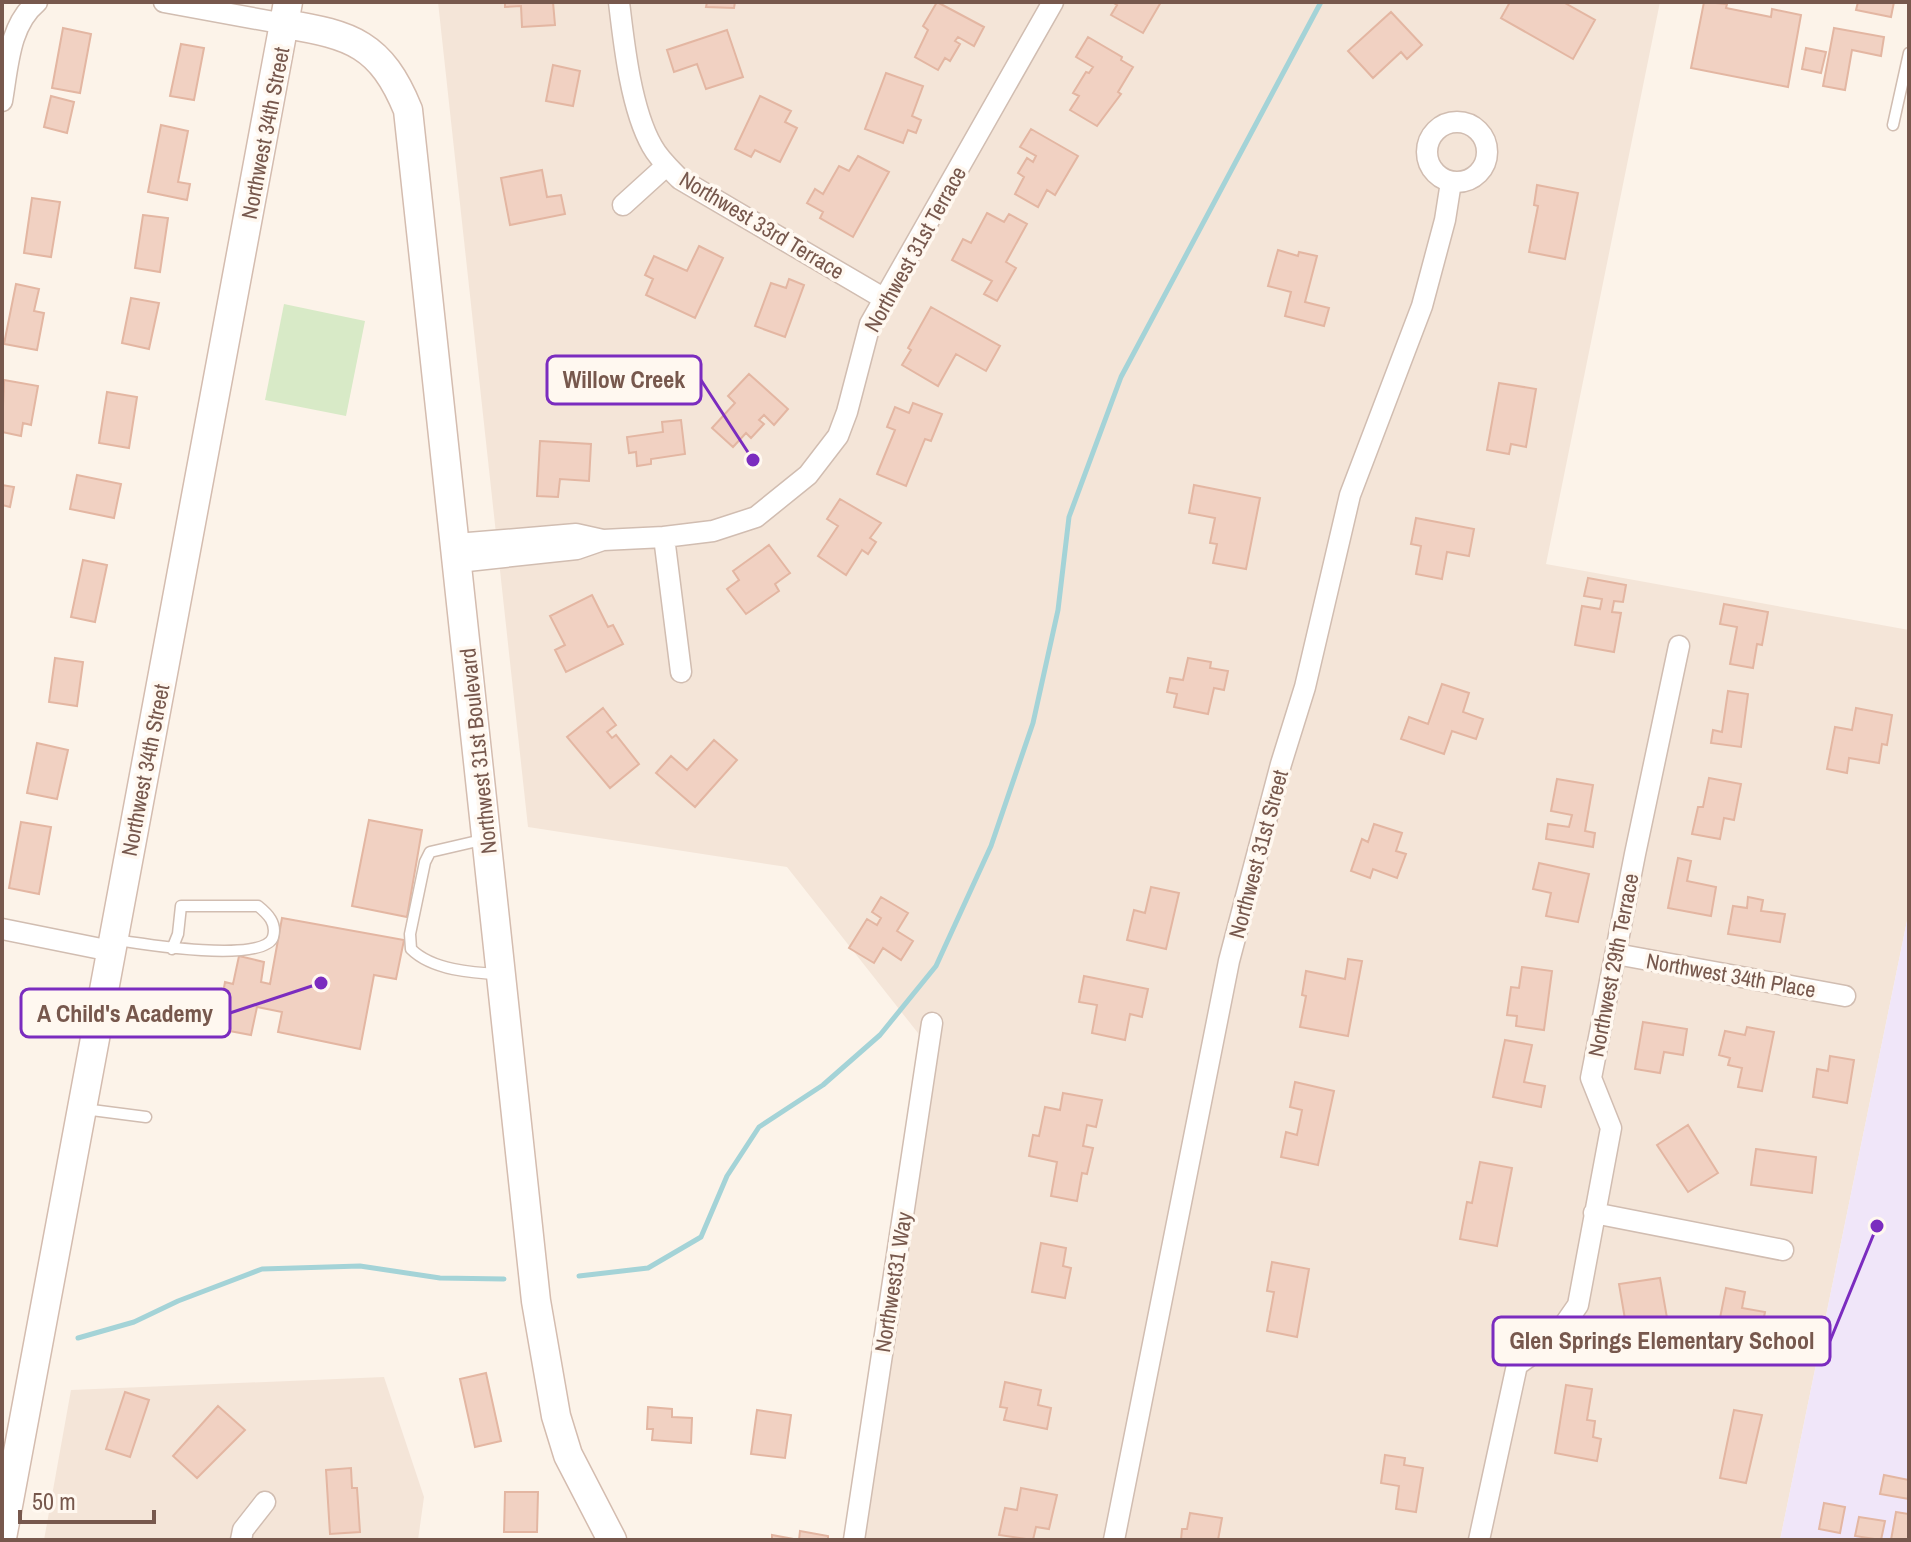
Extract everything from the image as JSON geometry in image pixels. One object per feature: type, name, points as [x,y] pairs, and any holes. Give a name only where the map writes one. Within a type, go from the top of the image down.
[{"type":"street","points":[[2,101],[14,38],[20,22],[37,2]]},
{"type":"street","points":[[164,2],[287,13]]},
{"type":"street","name":"Northwest 33rd Terrace","points":[[619,2],[632,81],[644,126],[652,147],[666,166],[680,179],[883,298]]},
{"type":"street","name":"Northwest 31st Terrace","points":[[457,553],[577,549],[603,540],[713,531],[756,517],[808,475],[838,436],[870,324],[883,298],[970,152],[1053,2]]},
{"type":"street","name":"Northwest 31st Boulevard","points":[[287,13],[360,44],[380,61],[396,82],[408,110],[536,1301],[556,1416],[568,1455],[612,1540]]},
{"type":"street","name":"Northwest 34th Street","points":[[2,1538],[287,13]]},
{"type":"street","points":[[623,205],[666,166]]},
{"type":"street","name":"Northwest 31st Street","points":[[1114,1540],[1229,961],[1281,764],[1305,687],[1350,495],[1422,306],[1445,220],[1451,182]]},
{"type":"street","points":[[664,537],[681,672]]},
{"type":"street","name":"Northwest 29th Terrace","points":[[1479,1540],[1517,1365],[1555,1338],[1578,1305],[1611,1128],[1591,1078],[1679,646]]},
{"type":"street","points":[[2,929],[112,946]]},
{"type":"street","name":"Northwest 34th Place","points":[[1616,954],[1845,996]]},
{"type":"street","name":"Northwest31 Way","points":[[854,1540],[932,1023]]},
{"type":"street","points":[[1594,1213],[1783,1250]]},
{"type":"street","points":[[241,1540],[243,1530],[265,1502]]},
{"type":"lane","points":[[1893,125],[1909,53]]},
{"type":"lane","points":[[487,838],[430,852],[413,919],[411,949],[418,956],[448,967],[467,972],[502,974]]},
{"type":"lane","points":[[112,946],[172,949],[264,949],[272,941],[275,928],[269,916],[258,906],[181,906],[178,934],[172,949]]},
{"type":"lane","points":[[82,1109],[146,1117]]},
{"type":"shaded area","points":[[438,2],[1660,2],[1546,564],[1909,630],[1909,911],[1780,1540],[859,1540],[929,1047],[787,867],[528,827]]},
{"type":"shaded area","points":[[1909,911],[1909,1540],[1780,1540]]},
{"type":"shaded area","points":[[384,1377],[424,1497],[418,1540],[44,1540],[71,1390]]},
{"type":"green space","points":[[284,304],[365,321],[346,416],[265,400]]},
{"type":"building","points":[[505,2],[553,2],[555,25],[522,27],[521,6],[505,7]]},
{"type":"building","points":[[707,2],[735,2],[734,8],[706,7]]},
{"type":"building","points":[[937,2],[984,27],[974,46],[958,37],[955,41],[960,44],[950,61],[945,58],[938,70],[915,57],[928,30],[923,26]]},
{"type":"building","points":[[1112,2],[1161,2],[1143,33],[1111,15],[1117,5]]},
{"type":"building","points":[[1510,2],[1563,2],[1595,20],[1573,59],[1501,18]]},
{"type":"building","points":[[1704,2],[1727,4],[1726,8],[1771,17],[1772,9],[1801,15],[1788,87],[1691,68]]},
{"type":"building","points":[[1858,2],[1894,2],[1891,17],[1856,10]]},
{"type":"building","points":[[1391,12],[1422,45],[1407,59],[1401,52],[1373,78],[1348,51]]},
{"type":"building","points":[[63,28],[91,34],[80,93],[52,88]]},
{"type":"building","points":[[1834,28],[1884,37],[1881,56],[1852,50],[1845,90],[1823,86]]},
{"type":"building","points":[[727,30],[743,77],[706,89],[697,64],[674,72],[667,50]]},
{"type":"building","points":[[1088,37],[1133,67],[1118,92],[1121,94],[1097,126],[1070,110],[1079,96],[1073,93],[1086,72],[1089,73],[1093,67],[1076,57]]},
{"type":"building","points":[[181,44],[204,48],[194,100],[170,96]]},
{"type":"building","points":[[1806,48],[1826,52],[1821,73],[1802,69]]},
{"type":"building","points":[[553,65],[580,71],[573,106],[546,101]]},
{"type":"building","points":[[886,73],[923,86],[912,116],[921,120],[916,133],[908,130],[903,143],[865,129]]},
{"type":"building","points":[[51,96],[74,102],[67,133],[44,127]]},
{"type":"building","points":[[760,96],[791,111],[785,122],[797,128],[780,162],[755,150],[751,157],[735,149]]},
{"type":"building","points":[[161,125],[188,131],[178,182],[190,184],[187,200],[148,192]]},
{"type":"building","points":[[1031,129],[1078,156],[1055,195],[1047,190],[1038,207],[1015,194],[1024,177],[1018,173],[1027,158],[1033,162],[1036,156],[1020,147]]},
{"type":"building","points":[[858,156],[889,172],[853,237],[820,218],[823,212],[807,203],[815,189],[823,194],[839,166],[849,171]]},
{"type":"building","points":[[542,170],[547,197],[561,195],[565,214],[510,225],[501,178]]},
{"type":"building","points":[[1537,185],[1578,193],[1565,259],[1529,252],[1538,206],[1534,205]]},
{"type":"building","points":[[32,198],[60,202],[51,257],[24,253]]},
{"type":"building","points":[[987,213],[1004,222],[1009,214],[1027,224],[1006,262],[1016,268],[997,301],[984,294],[992,281],[952,260],[963,239],[971,243]]},
{"type":"building","points":[[143,215],[168,218],[160,272],[135,268]]},
{"type":"building","points":[[699,246],[723,258],[695,318],[646,295],[653,279],[645,275],[654,256],[687,271]]},
{"type":"building","points":[[1278,250],[1298,256],[1299,252],[1317,256],[1305,302],[1329,308],[1324,326],[1285,316],[1291,292],[1268,286]]},
{"type":"building","points":[[789,279],[804,285],[785,337],[755,326],[771,283],[786,288]]},
{"type":"building","points":[[16,284],[39,289],[34,311],[44,313],[37,350],[4,344]]},
{"type":"building","points":[[131,298],[159,303],[149,349],[122,343]]},
{"type":"building","points":[[931,307],[1000,346],[986,371],[956,354],[938,386],[902,365]]},
{"type":"building","points":[[749,374],[788,409],[774,425],[764,415],[759,420],[764,424],[751,438],[746,433],[733,447],[712,428],[735,403],[728,396]]},
{"type":"building","points":[[4,380],[38,386],[31,425],[23,423],[21,436],[2,432]]},
{"type":"building","points":[[1499,383],[1536,389],[1526,447],[1511,444],[1509,454],[1487,450]]},
{"type":"building","points":[[107,392],[137,397],[129,448],[99,443]]},
{"type":"building","points":[[913,403],[942,414],[931,441],[925,439],[906,486],[877,474],[895,430],[887,427],[895,407],[909,413]]},
{"type":"building","points":[[681,420],[685,454],[651,459],[651,464],[637,466],[636,452],[629,453],[627,437],[663,432],[662,422]]},
{"type":"building","points":[[540,441],[591,444],[589,481],[560,479],[558,497],[537,496]]},
{"type":"building","points":[[77,475],[121,484],[114,518],[70,509]]},
{"type":"building","points":[[2,485],[14,487],[10,507],[2,505]]},
{"type":"building","points":[[1194,485],[1260,498],[1246,569],[1213,563],[1217,544],[1210,543],[1215,518],[1189,513]]},
{"type":"building","points":[[840,499],[881,523],[870,538],[876,542],[868,554],[862,550],[846,575],[818,556],[838,526],[827,519]]},
{"type":"building","points":[[1416,518],[1474,529],[1469,556],[1447,552],[1442,579],[1416,574],[1421,546],[1411,544]]},
{"type":"building","points":[[769,545],[790,573],[775,584],[779,591],[746,614],[727,589],[739,580],[733,571]]},
{"type":"building","points":[[83,560],[107,565],[95,622],[71,617]]},
{"type":"building","points":[[1588,578],[1626,585],[1623,602],[1614,601],[1612,612],[1621,613],[1614,652],[1575,645],[1582,606],[1600,609],[1602,599],[1584,596]]},
{"type":"building","points":[[592,595],[608,627],[613,625],[623,644],[566,672],[555,650],[565,645],[550,616]]},
{"type":"building","points":[[1724,604],[1768,612],[1762,645],[1757,644],[1753,668],[1730,664],[1737,627],[1720,624]]},
{"type":"building","points":[[55,658],[83,662],[77,706],[49,702]]},
{"type":"building","points":[[1188,658],[1211,662],[1210,668],[1228,671],[1224,690],[1214,688],[1208,714],[1174,707],[1177,694],[1167,692],[1170,678],[1183,680]]},
{"type":"building","points":[[1442,684],[1469,693],[1463,712],[1483,719],[1476,739],[1452,731],[1444,754],[1401,739],[1409,717],[1428,724]]},
{"type":"building","points":[[1728,691],[1748,694],[1741,747],[1711,743],[1713,730],[1722,732]]},
{"type":"building","points":[[603,708],[616,725],[607,732],[612,738],[616,735],[639,764],[610,788],[567,737]]},
{"type":"building","points":[[1856,708],[1892,715],[1887,745],[1882,744],[1879,763],[1849,758],[1847,773],[1827,769],[1835,727],[1852,730]]},
{"type":"building","points":[[714,740],[737,760],[695,807],[656,773],[671,756],[687,770]]},
{"type":"building","points":[[37,743],[68,750],[57,799],[27,793]]},
{"type":"building","points":[[1709,778],[1741,784],[1734,820],[1724,818],[1720,839],[1692,834],[1698,807],[1703,807]]},
{"type":"building","points":[[1557,779],[1593,785],[1585,831],[1595,833],[1593,847],[1546,839],[1548,824],[1569,827],[1572,815],[1551,811]]},
{"type":"building","points":[[369,820],[422,830],[407,917],[352,906]]},
{"type":"building","points":[[21,822],[51,827],[39,894],[9,888]]},
{"type":"building","points":[[1374,824],[1402,833],[1396,851],[1406,854],[1397,878],[1373,869],[1370,878],[1351,871],[1362,839],[1368,842]]},
{"type":"building","points":[[1678,858],[1691,861],[1687,881],[1716,887],[1711,916],[1668,908]]},
{"type":"building","points":[[1539,863],[1589,874],[1578,922],[1546,916],[1551,893],[1533,889]]},
{"type":"building","points":[[1151,887],[1179,893],[1166,949],[1127,940],[1134,910],[1145,913]]},
{"type":"building","points":[[881,897],[908,913],[897,931],[913,941],[901,960],[883,948],[874,963],[849,948],[867,919],[877,925],[881,918],[872,912]]},
{"type":"building","points":[[1748,897],[1763,900],[1761,911],[1785,914],[1780,942],[1728,934],[1733,906],[1747,908]]},
{"type":"building","points":[[282,918],[404,940],[396,979],[374,975],[360,1049],[278,1032],[282,1012],[257,1007],[251,1035],[224,1030],[229,1006],[221,1004],[225,982],[233,984],[239,956],[264,962],[261,982],[270,984]]},
{"type":"building","points":[[1348,959],[1362,961],[1348,1036],[1300,1027],[1306,996],[1302,995],[1306,971],[1345,979]]},
{"type":"building","points":[[1522,967],[1552,971],[1544,1030],[1516,1026],[1517,1016],[1507,1015],[1511,987],[1519,988]]},
{"type":"building","points":[[1084,976],[1148,989],[1142,1017],[1130,1014],[1125,1040],[1092,1033],[1097,1005],[1079,1002]]},
{"type":"building","points":[[1643,1022],[1687,1029],[1683,1055],[1664,1052],[1660,1073],[1635,1069]]},
{"type":"building","points":[[1747,1027],[1774,1032],[1762,1091],[1738,1087],[1742,1068],[1728,1065],[1730,1058],[1719,1055],[1725,1031],[1745,1035]]},
{"type":"building","points":[[1505,1040],[1532,1045],[1524,1082],[1545,1086],[1541,1107],[1493,1097]]},
{"type":"building","points":[[1830,1056],[1854,1060],[1847,1103],[1813,1097],[1817,1069],[1828,1071]]},
{"type":"building","points":[[1295,1082],[1334,1091],[1318,1165],[1281,1157],[1286,1132],[1297,1135],[1302,1110],[1290,1107]]},
{"type":"building","points":[[1063,1093],[1102,1100],[1096,1127],[1087,1125],[1083,1146],[1093,1148],[1087,1174],[1082,1173],[1077,1201],[1051,1196],[1057,1162],[1029,1156],[1033,1135],[1039,1136],[1045,1107],[1060,1110]]},
{"type":"building","points":[[1688,1125],[1718,1173],[1688,1192],[1657,1145]]},
{"type":"building","points":[[1756,1149],[1816,1157],[1812,1193],[1751,1185]]},
{"type":"building","points":[[1480,1162],[1512,1168],[1497,1246],[1460,1239],[1467,1202],[1472,1203]]},
{"type":"building","points":[[1041,1243],[1066,1248],[1063,1266],[1071,1268],[1065,1298],[1032,1292]]},
{"type":"building","points":[[1272,1262],[1309,1269],[1297,1337],[1267,1331],[1274,1292],[1267,1291]]},
{"type":"building","points":[[1660,1278],[1667,1318],[1626,1325],[1619,1284]]},
{"type":"building","points":[[1726,1288],[1745,1292],[1742,1308],[1765,1312],[1757,1352],[1715,1343]]},
{"type":"building","points":[[486,1373],[501,1441],[475,1447],[460,1379]]},
{"type":"building","points":[[1005,1382],[1041,1390],[1038,1405],[1051,1408],[1047,1429],[1004,1420],[1007,1408],[1000,1407]]},
{"type":"building","points":[[1566,1385],[1592,1389],[1587,1420],[1595,1421],[1593,1437],[1601,1439],[1597,1461],[1555,1453]]},
{"type":"building","points":[[125,1392],[149,1400],[130,1457],[106,1449]]},
{"type":"building","points":[[218,1406],[245,1430],[197,1478],[173,1456]]},
{"type":"building","points":[[648,1407],[672,1409],[672,1417],[692,1418],[691,1443],[652,1440],[653,1429],[647,1429]]},
{"type":"building","points":[[757,1410],[791,1415],[785,1458],[751,1454]]},
{"type":"building","points":[[1734,1410],[1762,1415],[1746,1483],[1720,1478]]},
{"type":"building","points":[[1385,1455],[1405,1458],[1404,1465],[1423,1468],[1416,1512],[1396,1509],[1399,1486],[1381,1483]]},
{"type":"building","points":[[351,1468],[352,1488],[357,1488],[360,1532],[330,1534],[326,1470]]},
{"type":"building","points":[[1884,1475],[1909,1480],[1909,1499],[1880,1494]]},
{"type":"building","points":[[1021,1488],[1057,1495],[1049,1529],[1036,1527],[1033,1540],[999,1535],[1005,1508],[1017,1510]]},
{"type":"building","points":[[505,1492],[538,1492],[537,1532],[504,1532]]},
{"type":"building","points":[[1824,1503],[1845,1507],[1840,1533],[1819,1529]]},
{"type":"building","points":[[1896,1512],[1909,1514],[1909,1540],[1891,1540]]},
{"type":"building","points":[[1190,1513],[1222,1518],[1218,1540],[1181,1540],[1182,1529],[1187,1529]]},
{"type":"building","points":[[1859,1517],[1885,1521],[1881,1540],[1855,1536]]},
{"type":"building","points":[[800,1531],[828,1536],[828,1540],[799,1540]]},
{"type":"building","points":[[772,1535],[799,1540],[772,1540]]},
{"type":"waterway","points":[[579,1276],[648,1268],[701,1237],[727,1176],[759,1127],[823,1085],[880,1035],[936,966],[991,846],[1033,723],[1058,610],[1069,517],[1121,377],[1321,2]]},
{"type":"waterway","points":[[78,1338],[134,1322],[178,1301],[262,1269],[360,1266],[440,1278],[504,1279]]},
{"type":"place","name":"Willow Creek","points":[[753,460]]},
{"type":"place","name":"A Child's Academy","points":[[321,983]]},
{"type":"place","name":"Glen Springs Elementary School","points":[[1877,1226]]}]
